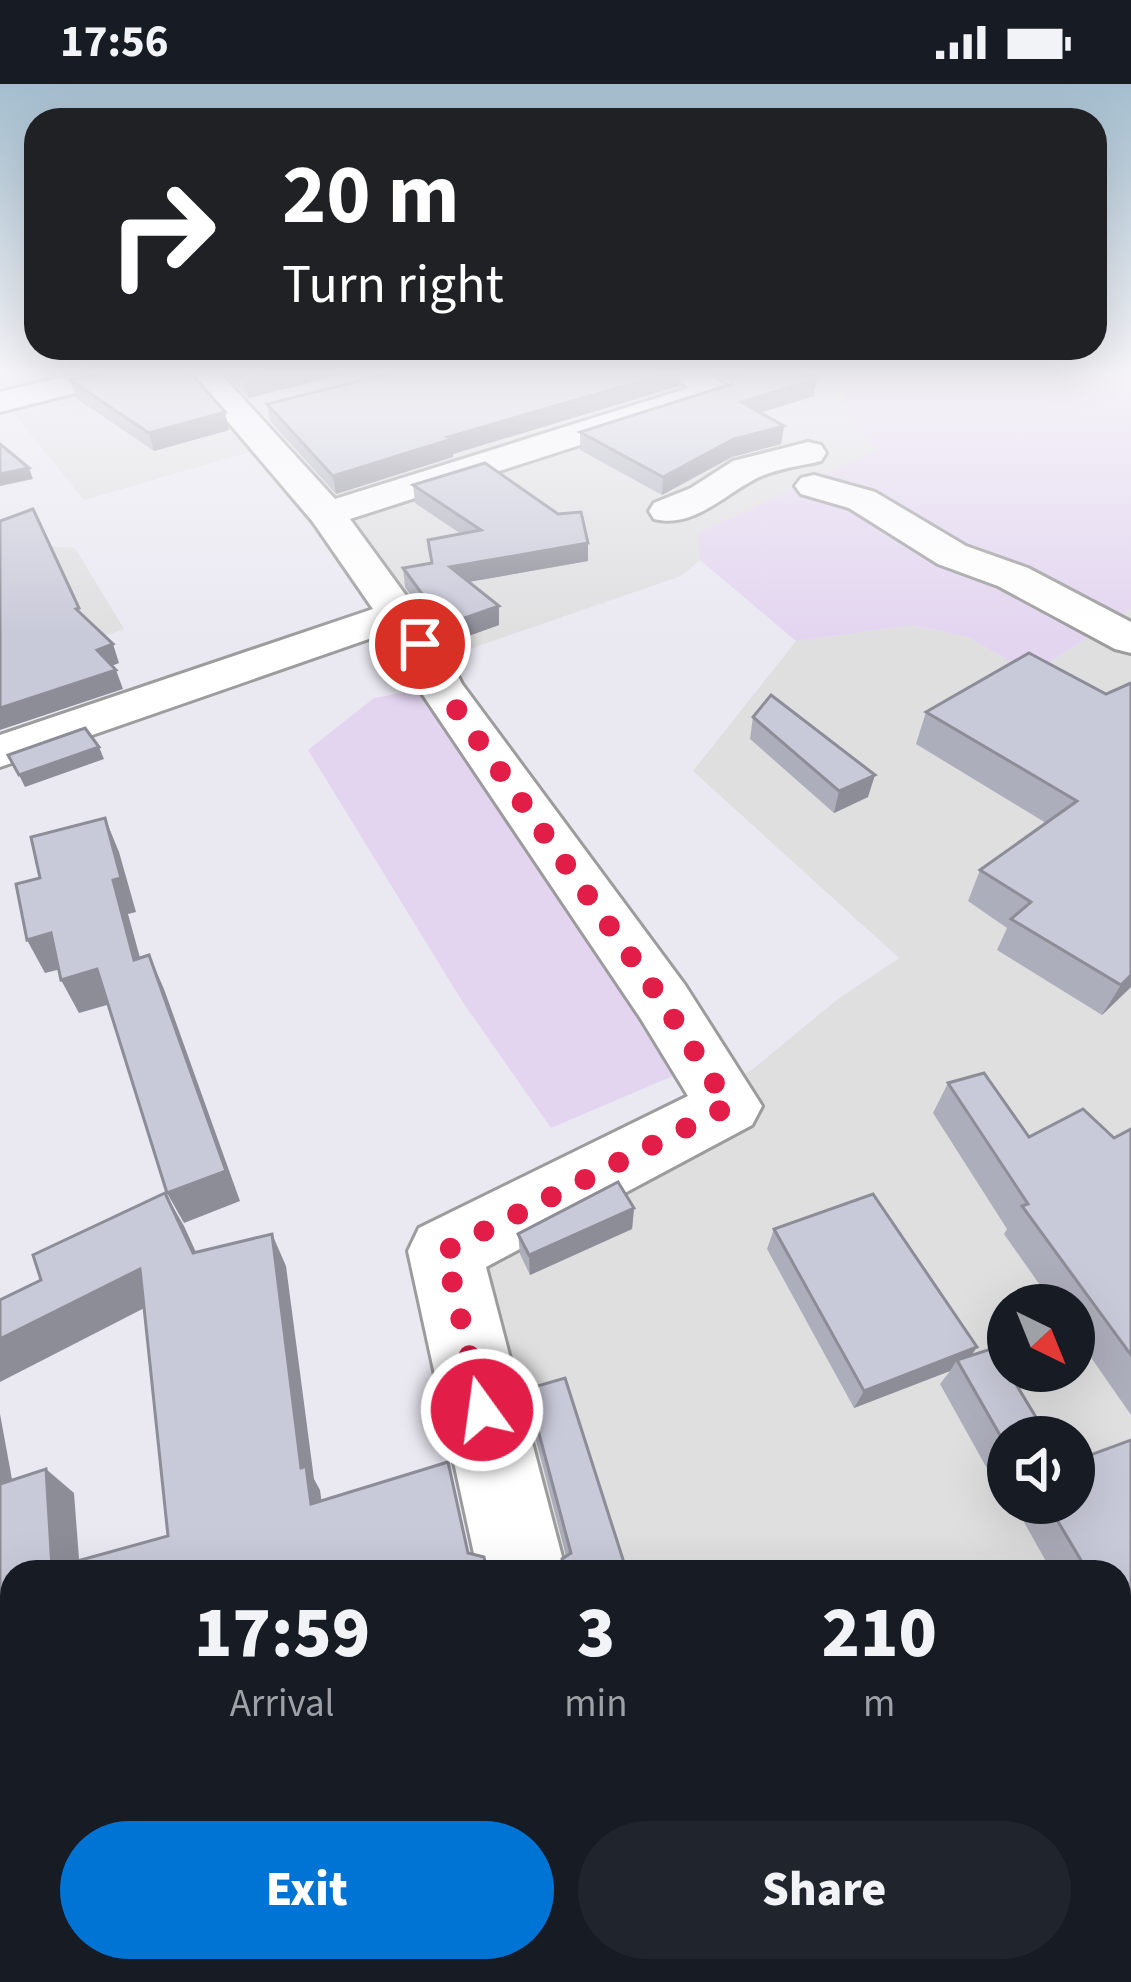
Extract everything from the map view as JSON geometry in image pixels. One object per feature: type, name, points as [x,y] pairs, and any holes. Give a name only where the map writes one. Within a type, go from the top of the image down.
[{"type":"street","points":[[282,460],[420,644],[440,686],[663,1002],[729,1106],[445,1251],[519,1560]]},
{"type":"street","points":[[327,514],[478,460]]},
{"type":"street","points":[[668,511],[704,496],[746,469],[783,460]]},
{"type":"street","points":[[814,486],[862,500],[952,555],[1012,578],[1131,640]]},
{"type":"street","points":[[0,752],[397,615]]},
{"type":"shaded area","points":[[51,460],[223,460],[84,500]]},
{"type":"shaded area","points":[[274,460],[859,460],[699,533],[700,560],[681,576],[409,670]]},
{"type":"shaded area","points":[[858,460],[1131,460],[1131,609],[1032,674],[968,637],[912,625],[796,641],[700,560],[698,533]]},
{"type":"shaded area","points":[[0,543],[75,548],[124,629],[0,672]]},
{"type":"shaded area","points":[[1131,609],[1131,1560],[545,1560],[445,1251],[753,1069],[838,999],[899,958],[693,771],[796,641],[911,625],[968,637],[1032,674]]},
{"type":"shaded area","points":[[419,690],[680,1073],[551,1128],[462,1001],[308,750],[374,698]]},
{"type":"building","points":[[0,460],[19,460],[29,468],[0,474]]},
{"type":"building","points":[[318,460],[386,460],[333,476]]},
{"type":"building","points":[[631,460],[696,460],[663,477]]},
{"type":"building","points":[[485,463],[558,514],[581,512],[588,543],[450,567],[499,606],[445,625],[403,568],[432,563],[428,540],[481,530],[413,485]]},
{"type":"building","points":[[33,509],[76,609],[113,644],[97,650],[116,670],[0,708],[0,521]]},
{"type":"building","points":[[1029,653],[1106,694],[1131,683],[1131,975],[1121,985],[1011,919],[1031,902],[980,870],[1077,801],[926,712]]},
{"type":"building","points":[[771,695],[875,775],[839,791],[753,717]]},
{"type":"building","points":[[85,728],[99,747],[19,775],[8,755]]},
{"type":"building","points":[[105,818],[121,878],[113,880],[134,960],[149,955],[226,1171],[167,1193],[97,969],[61,980],[51,933],[27,940],[16,884],[40,878],[31,837]]},
{"type":"building","points":[[984,1073],[1029,1137],[1083,1109],[1114,1138],[1131,1129],[1131,1355],[1095,1306],[1095,1284],[1079,1284],[1022,1206],[1028,1204],[948,1083]]},
{"type":"building","points":[[618,1182],[634,1208],[529,1255],[518,1234]]},
{"type":"building","points":[[165,1193],[193,1253],[272,1234],[301,1468],[306,1466],[311,1504],[448,1462],[468,1553],[485,1560],[81,1560],[168,1536],[140,1269],[0,1339],[0,1300],[41,1280],[33,1255]]},
{"type":"building","points":[[873,1194],[977,1347],[864,1391],[774,1229]]},
{"type":"building","points":[[987,1350],[987,1392],[1021,1392],[1035,1416],[989,1416],[957,1360]]},
{"type":"building","points":[[565,1378],[623,1560],[562,1560],[571,1553],[527,1389]]},
{"type":"building","points":[[1131,1440],[1131,1560],[1081,1560],[1059,1524],[1095,1524],[1095,1453]]},
{"type":"building","points":[[46,1469],[52,1560],[0,1560],[0,1484]]},
{"type":"route","points":[[420,644],[440,686],[663,1002],[729,1106],[445,1251],[482,1410]]}]
